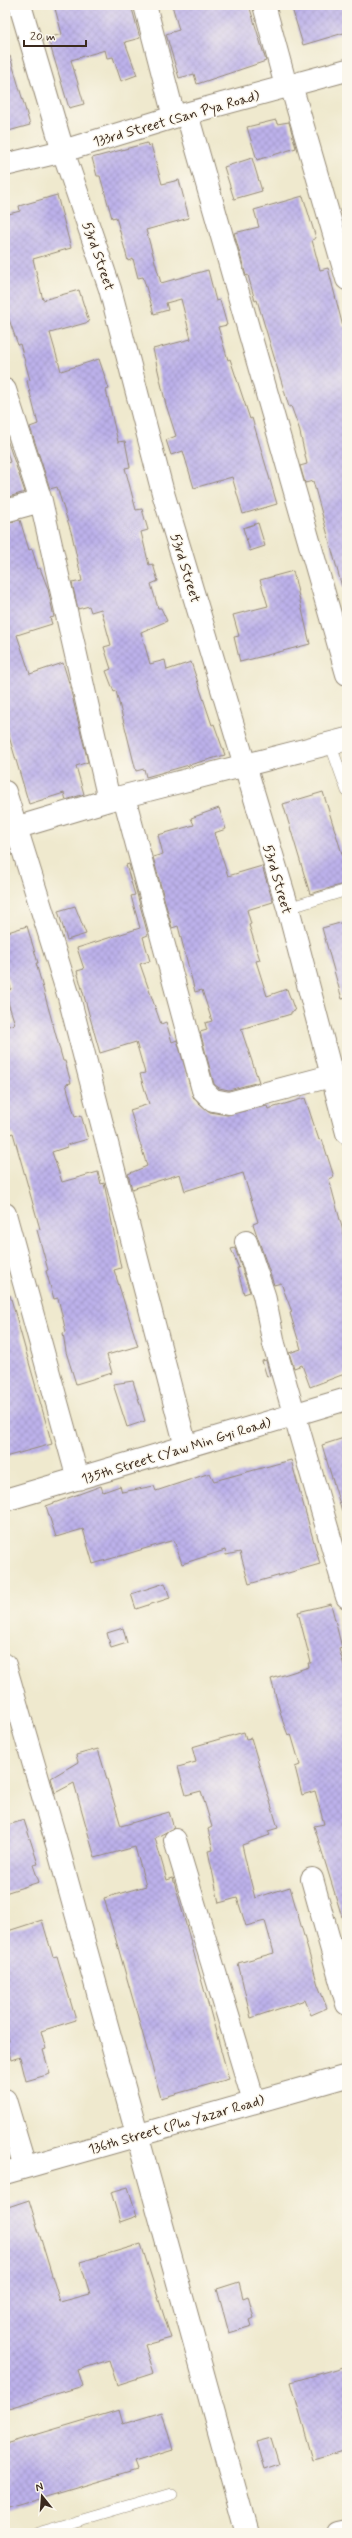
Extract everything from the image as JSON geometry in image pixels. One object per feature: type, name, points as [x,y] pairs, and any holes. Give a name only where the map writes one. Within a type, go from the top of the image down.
[{"type":"street","name":"53rd Street","points":[[20,5],[63,151],[110,289],[163,493],[288,908],[347,1133]]},
{"type":"street","points":[[145,5],[180,116],[347,674]]},
{"type":"street","points":[[264,5],[347,279]]},
{"type":"street","name":"133rd Street (San Pya Road)","points":[[5,165],[63,151],[180,116],[347,70]]},
{"type":"street","points":[[5,390],[41,501],[116,799],[203,1090],[213,1100],[228,1103],[331,1076]]},
{"type":"street","points":[[5,511],[41,501]]},
{"type":"street","points":[[10,829],[116,799],[338,741]]},
{"type":"street","points":[[5,792],[10,829],[69,997],[186,1447]]},
{"type":"street","points":[[5,1214],[78,1480]]},
{"type":"street","points":[[246,1242],[264,1295],[274,1344],[347,1597]]},
{"type":"street","name":"135th Street (Yaw Min Gyi Road)","points":[[5,1500],[78,1480],[347,1399]]},
{"type":"street","points":[[5,1665],[58,1848],[246,2533]]},
{"type":"street","points":[[175,1840],[254,2102]]},
{"type":"street","points":[[312,1879],[347,2004]]},
{"type":"street","name":"136th Street (Pho Yazar Road)","points":[[15,2170],[347,2076]]},
{"type":"street","points":[[5,2100],[15,2170]]},
{"type":"street","points":[[338,2533],[347,2531]]},
{"type":"lane","points":[[338,741],[347,791]]},
{"type":"lane","points":[[288,908],[347,890]]},
{"type":"lane","points":[[38,2533],[172,2494]]},
{"type":"building","points":[[54,5],[131,5],[140,38],[125,42],[137,75],[121,81],[113,57],[107,58],[105,50],[71,60],[84,104],[69,108],[48,38],[62,34]]},
{"type":"building","points":[[172,5],[249,5],[266,61],[197,84],[194,74],[179,78],[166,34],[179,30]]},
{"type":"building","points":[[291,5],[347,5],[347,32],[303,45]]},
{"type":"building","points":[[10,56],[30,125],[5,132],[5,57]]},
{"type":"building","points":[[276,120],[277,124],[289,122],[296,148],[257,160],[247,127]]},
{"type":"building","points":[[147,143],[148,146],[151,145],[162,184],[179,180],[189,218],[146,230],[161,283],[208,270],[216,301],[220,300],[227,325],[218,327],[228,360],[230,359],[250,419],[252,418],[277,504],[243,514],[232,477],[194,488],[183,451],[171,455],[166,440],[176,436],[166,405],[153,349],[191,339],[181,299],[166,303],[168,310],[154,314],[143,277],[138,278],[133,259],[128,261],[116,217],[112,218],[100,176],[97,176],[92,158]]},
{"type":"building","points":[[252,158],[262,191],[234,199],[224,167]]},
{"type":"building","points":[[57,195],[71,248],[33,259],[43,300],[79,290],[89,322],[50,333],[61,371],[99,359],[109,389],[106,390],[118,442],[125,441],[130,467],[125,468],[136,510],[142,509],[148,530],[141,532],[149,565],[153,564],[158,581],[151,584],[158,608],[161,608],[167,621],[141,632],[150,664],[165,660],[167,670],[191,662],[212,725],[214,724],[225,755],[146,777],[144,769],[136,771],[116,691],[114,692],[106,671],[111,669],[104,647],[111,645],[101,609],[91,612],[89,606],[78,609],[72,583],[82,581],[72,535],[57,487],[50,489],[30,427],[38,424],[27,381],[30,380],[20,344],[18,345],[5,308],[5,215],[20,211],[19,206]]},
{"type":"building","points":[[303,196],[316,238],[312,240],[320,270],[328,268],[343,327],[347,326],[347,586],[342,587],[313,481],[305,483],[300,466],[307,464],[299,428],[291,406],[289,407],[257,300],[255,301],[248,275],[246,276],[234,233],[259,227],[254,210]]},
{"type":"building","points":[[5,434],[25,492],[5,498],[5,464],[10,462],[5,445]]},
{"type":"building","points":[[20,520],[29,550],[32,549],[38,569],[40,568],[48,589],[54,617],[50,618],[52,624],[17,635],[30,674],[63,663],[88,762],[76,766],[84,794],[66,800],[64,793],[29,804],[5,723],[5,523]]},
{"type":"building","points":[[258,523],[265,546],[250,551],[243,528]]},
{"type":"building","points":[[293,571],[310,644],[240,662],[234,637],[239,636],[233,615],[268,606],[260,580]]},
{"type":"building","points":[[323,792],[347,870],[347,883],[310,894],[283,804]]},
{"type":"building","points":[[219,808],[226,829],[214,833],[228,876],[262,866],[273,902],[247,910],[251,924],[249,925],[260,960],[256,961],[267,996],[287,989],[295,1011],[291,1012],[291,1014],[241,1029],[259,1082],[229,1090],[219,1088],[214,1084],[200,1032],[207,1030],[205,1023],[212,1021],[202,990],[195,992],[178,926],[172,928],[153,857],[163,854],[158,835],[194,825],[191,818]]},
{"type":"building","points":[[129,864],[148,935],[143,937],[150,961],[140,964],[161,1024],[166,1022],[172,1042],[177,1040],[194,1099],[210,1112],[227,1115],[267,1106],[268,1109],[305,1098],[319,1140],[322,1139],[334,1177],[329,1179],[347,1246],[347,1373],[310,1387],[302,1365],[294,1368],[289,1353],[301,1349],[290,1313],[292,1312],[281,1283],[274,1285],[253,1224],[258,1222],[243,1173],[185,1191],[180,1174],[132,1189],[128,1174],[147,1166],[130,1110],[149,1104],[140,1074],[145,1073],[136,1042],[100,1053],[77,971],[84,969],[77,948],[140,928],[131,896],[135,895],[126,865]]},
{"type":"building","points":[[75,906],[86,934],[67,940],[58,911]]},
{"type":"building","points":[[347,921],[347,998],[342,999],[322,928]]},
{"type":"building","points":[[27,926],[63,1061],[65,1061],[71,1083],[66,1084],[75,1117],[81,1115],[88,1139],[67,1145],[67,1147],[52,1152],[62,1182],[98,1172],[101,1184],[104,1183],[121,1268],[114,1270],[138,1346],[107,1355],[112,1373],[76,1384],[66,1352],[63,1333],[66,1332],[58,1298],[54,1299],[46,1271],[48,1270],[37,1230],[40,1229],[13,1133],[5,1136],[5,1027],[15,1024],[5,993],[11,989],[5,971],[5,933]]},
{"type":"building","points":[[235,1248],[250,1292],[244,1294],[237,1268],[239,1268],[231,1249]]},
{"type":"building","points":[[10,1295],[52,1444],[5,1457],[5,1296]]},
{"type":"building","points":[[266,1360],[270,1376],[267,1377],[262,1361]]},
{"type":"building","points":[[133,1381],[145,1421],[127,1427],[113,1384]]},
{"type":"building","points":[[347,1437],[347,1510],[342,1511],[322,1445]]},
{"type":"building","points":[[291,1460],[320,1564],[249,1584],[240,1552],[226,1555],[225,1550],[182,1564],[174,1540],[93,1564],[83,1529],[56,1537],[46,1506],[101,1486],[103,1492],[120,1486],[122,1492],[154,1486],[156,1491],[210,1473],[214,1481]]},
{"type":"building","points":[[165,1583],[170,1598],[136,1609],[131,1594]]},
{"type":"building","points":[[331,1604],[342,1648],[339,1649],[347,1675],[347,1917],[342,1917],[314,1826],[324,1824],[315,1791],[302,1795],[295,1767],[300,1765],[291,1734],[288,1735],[283,1722],[271,1679],[309,1667],[308,1663],[311,1663],[298,1612]]},
{"type":"building","points":[[123,1628],[127,1643],[111,1648],[107,1633]]},
{"type":"building","points":[[244,1732],[246,1739],[251,1738],[278,1828],[268,1831],[270,1835],[242,1845],[248,1871],[255,1898],[290,1887],[318,1985],[327,2008],[311,2015],[305,2000],[251,2018],[238,1963],[274,1953],[265,1921],[246,1926],[237,1898],[219,1903],[208,1851],[213,1850],[208,1829],[212,1827],[201,1791],[186,1795],[178,1767],[196,1762],[192,1747]]},
{"type":"building","points":[[98,1749],[121,1826],[169,1812],[174,1828],[155,1838],[167,1880],[173,1878],[229,2079],[161,2098],[104,1898],[146,1886],[135,1847],[95,1858],[74,1783],[55,1793],[51,1778],[78,1762],[76,1755]]},
{"type":"building","points":[[24,1820],[38,1864],[33,1865],[39,1882],[5,1893],[5,1826]]},
{"type":"building","points":[[42,1920],[53,1957],[57,1956],[76,2020],[41,2031],[46,2049],[43,2050],[50,2074],[26,2081],[20,2057],[11,2060],[6,2042],[9,2041],[5,2027],[5,1932]]},
{"type":"building","points":[[128,2187],[137,2216],[120,2222],[111,2192]]},
{"type":"building","points":[[29,2200],[60,2302],[90,2294],[80,2262],[141,2244],[171,2338],[145,2345],[154,2373],[117,2385],[109,2360],[78,2370],[83,2386],[5,2409],[5,2208]]},
{"type":"building","points":[[239,2282],[243,2298],[248,2296],[254,2318],[250,2320],[252,2326],[229,2333],[217,2289]]},
{"type":"building","points":[[347,2366],[347,2450],[313,2460],[291,2382]]},
{"type":"building","points":[[119,2410],[123,2424],[162,2412],[173,2450],[134,2462],[137,2470],[5,2509],[5,2444]]},
{"type":"building","points":[[271,2438],[279,2464],[264,2469],[256,2442]]}]
